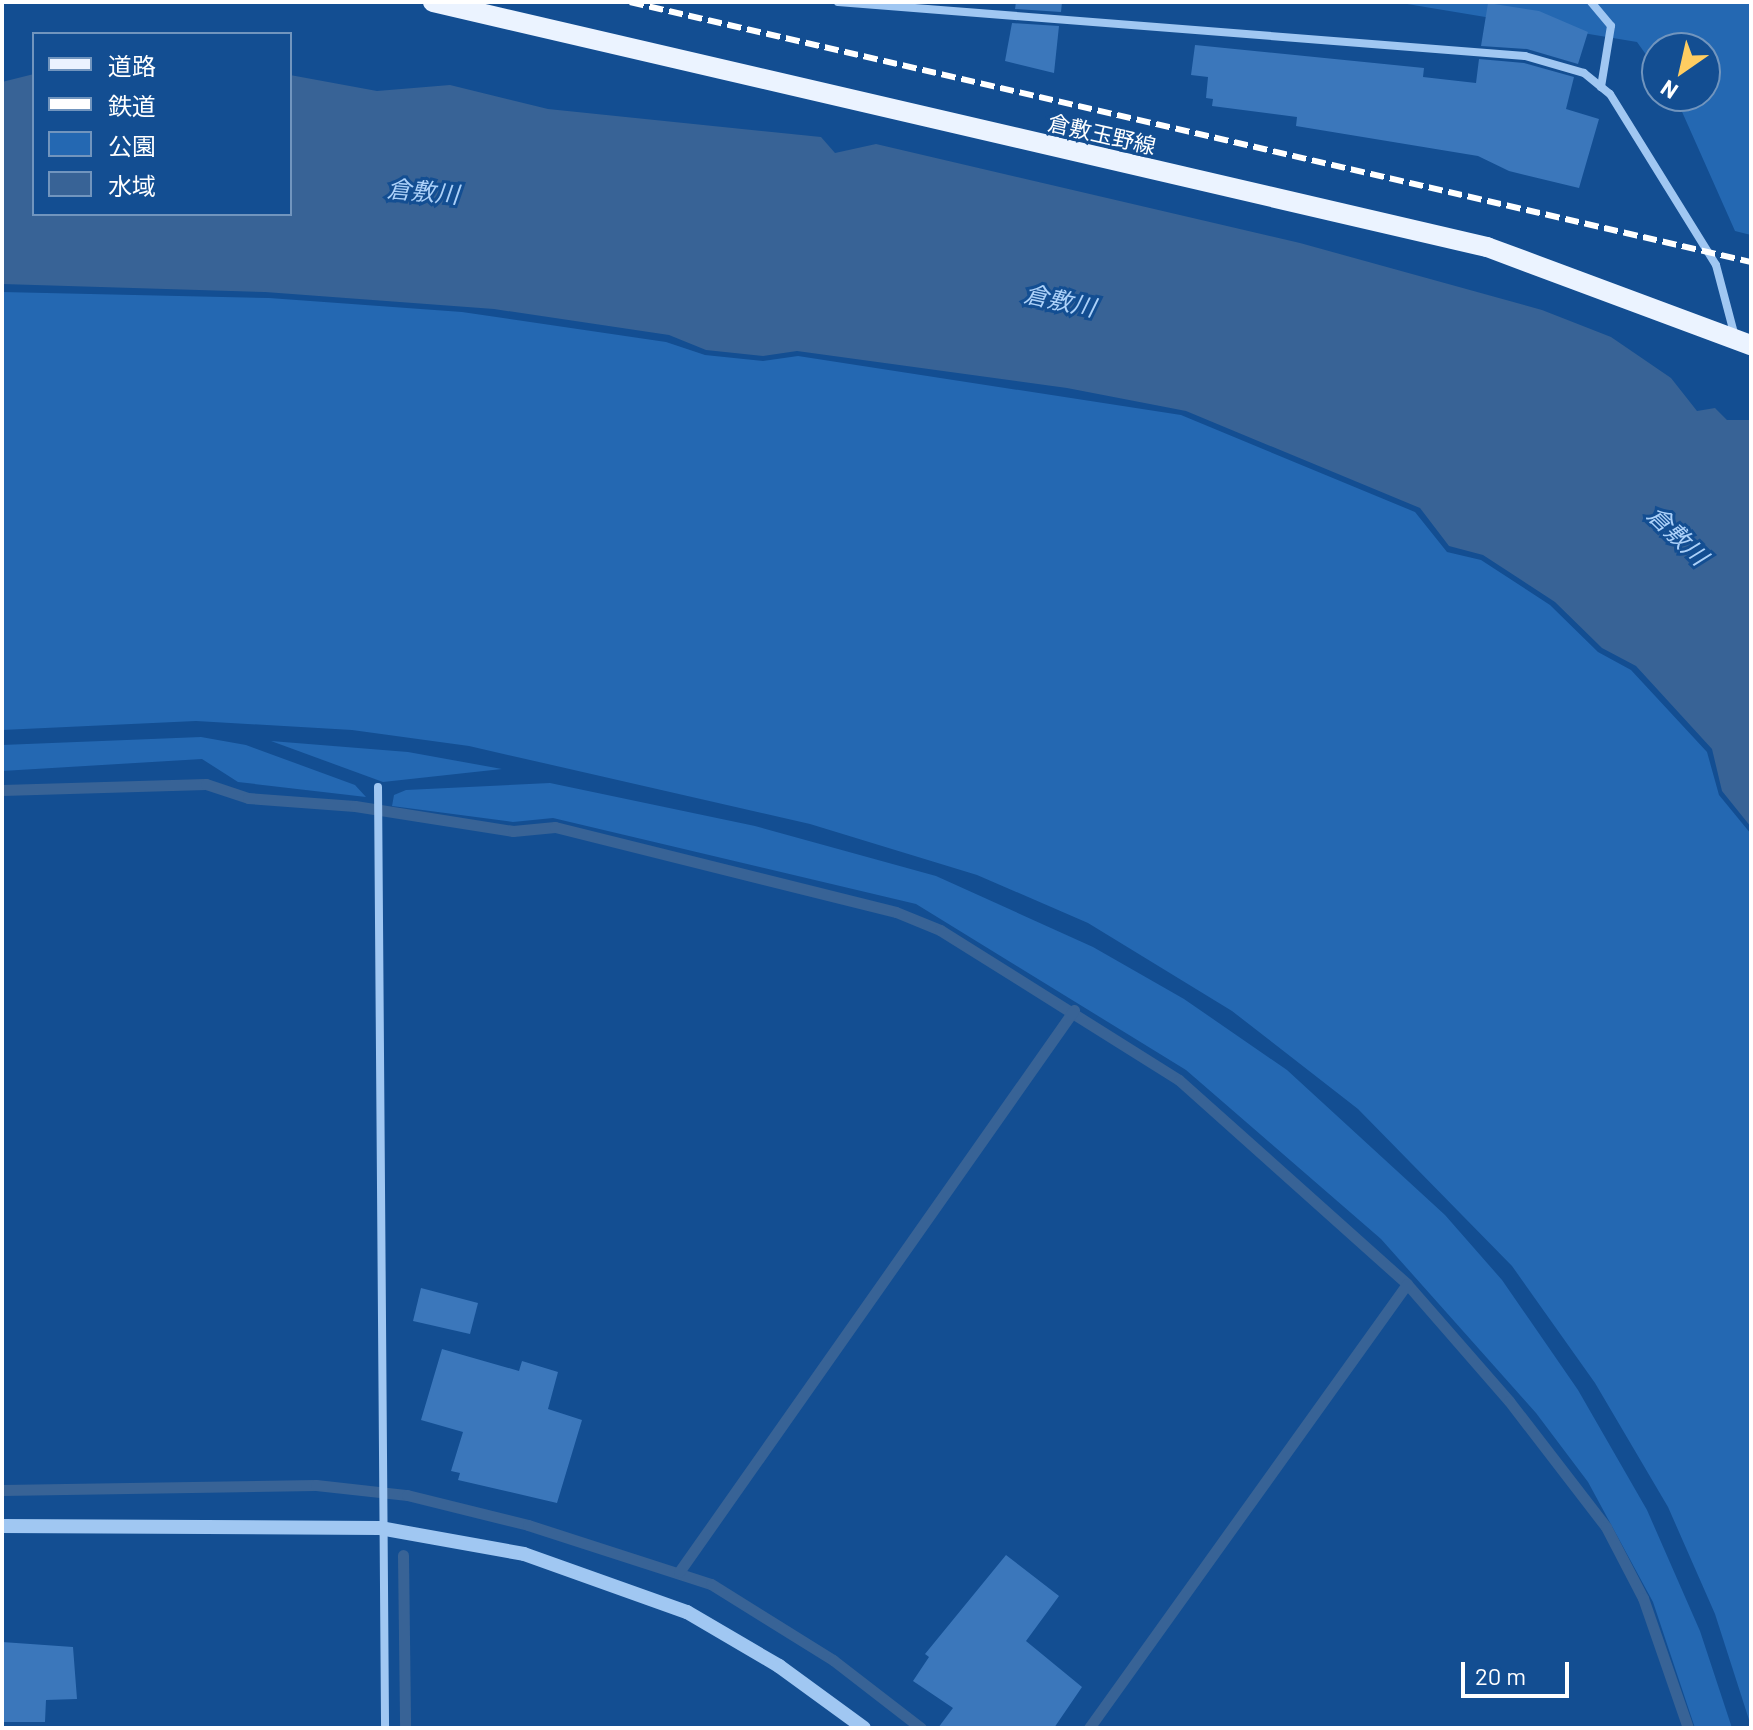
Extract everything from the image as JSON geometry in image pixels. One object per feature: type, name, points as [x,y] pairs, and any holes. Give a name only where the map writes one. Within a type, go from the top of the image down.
[{"type":"main road","name":"倉敷玉野線","points":[[433,2],[1487,247],[1743,341]]},
{"type":"street","points":[[838,2],[1525,56],[1584,73],[1601,87],[1716,265],[1743,341]]},
{"type":"street","points":[[1591,2],[1611,26],[1601,87]]},
{"type":"street","points":[[378,787],[380,1528],[385,1728]]},
{"type":"street","points":[[2,1526],[380,1528],[524,1554],[636,1591],[734,1638],[864,1728]]},
{"type":"green space","points":[[1395,2],[1751,2],[1751,235],[1735,231],[1682,112],[1721,112],[1721,32],[1641,32],[1641,48],[1637,42]]},
{"type":"green space","points":[[2,292],[269,298],[462,312],[666,342],[705,355],[763,361],[798,356],[1181,415],[1415,512],[1447,552],[1481,560],[1550,605],[1598,652],[1631,670],[1707,752],[1719,795],[1751,834],[1751,1726],[1715,1614],[1668,1507],[1595,1383],[1512,1266],[1358,1109],[1232,1011],[1088,923],[977,875],[810,824],[469,746],[352,730],[196,721],[2,730]]},
{"type":"green space","points":[[201,737],[246,745],[355,785],[366,797],[238,782],[202,759],[2,771],[2,745]]},
{"type":"green space","points":[[271,741],[408,752],[502,769],[383,782]]},
{"type":"green space","points":[[550,783],[755,826],[936,876],[1093,947],[1184,999],[1287,1070],[1445,1215],[1502,1280],[1578,1390],[1647,1510],[1700,1631],[1732,1728],[1695,1728],[1653,1602],[1588,1482],[1536,1413],[1381,1239],[1186,1070],[916,904],[553,818],[513,822],[392,806],[394,795],[406,790]]},
{"type":"water","name":"倉敷川","points":[[32,74],[32,216],[292,216],[292,75],[377,91],[450,85],[548,109],[821,137],[835,153],[876,144],[1300,243],[1542,310],[1611,337],[1671,378],[1697,411],[1715,408],[1727,420],[1751,420],[1751,827],[1722,791],[1712,749],[1636,666],[1602,648],[1555,602],[1483,555],[1449,546],[1420,508],[1186,411],[1067,388],[797,351],[763,356],[706,350],[669,335],[494,309],[265,292],[2,284],[2,82]]},
{"type":"building","points":[[1016,2],[1062,2],[1061,12],[1015,9]]},
{"type":"building","points":[[1488,3],[1539,11],[1588,32],[1578,64],[1527,49],[1481,46]]},
{"type":"building","points":[[1012,23],[1059,26],[1054,73],[1005,61]]},
{"type":"building","points":[[1195,45],[1424,68],[1423,77],[1476,83],[1479,59],[1524,63],[1574,77],[1566,109],[1599,119],[1579,188],[1509,171],[1478,156],[1296,126],[1297,117],[1212,106],[1213,99],[1206,98],[1208,77],[1191,75]]},
{"type":"building","points":[[421,1288],[478,1303],[470,1334],[413,1321]]},
{"type":"building","points":[[442,1349],[519,1371],[522,1361],[558,1372],[548,1409],[582,1420],[557,1503],[458,1480],[460,1473],[451,1471],[463,1432],[421,1420]]},
{"type":"building","points":[[1006,1555],[1059,1596],[1026,1641],[1082,1687],[1054,1728],[938,1728],[953,1708],[913,1681],[929,1657],[925,1654]]},
{"type":"building","points":[[2,1642],[73,1647],[77,1699],[46,1700],[45,1722],[4,1722]]},
{"type":"waterway","points":[[2,790],[206,784],[248,798],[355,806],[513,831],[555,827],[896,912],[940,930],[1179,1080],[1407,1284],[1509,1401],[1606,1527],[1643,1598],[1688,1728]]},
{"type":"waterway","points":[[679,1572],[1074,1010]]},
{"type":"waterway","points":[[1089,1728],[1407,1284]]},
{"type":"waterway","points":[[2,1490],[316,1485],[407,1495],[528,1525],[711,1584],[833,1660],[921,1728]]},
{"type":"waterway","points":[[403,1555],[405,1728]]},
{"type":"railway","points":[[630,2],[1751,262]]}]
